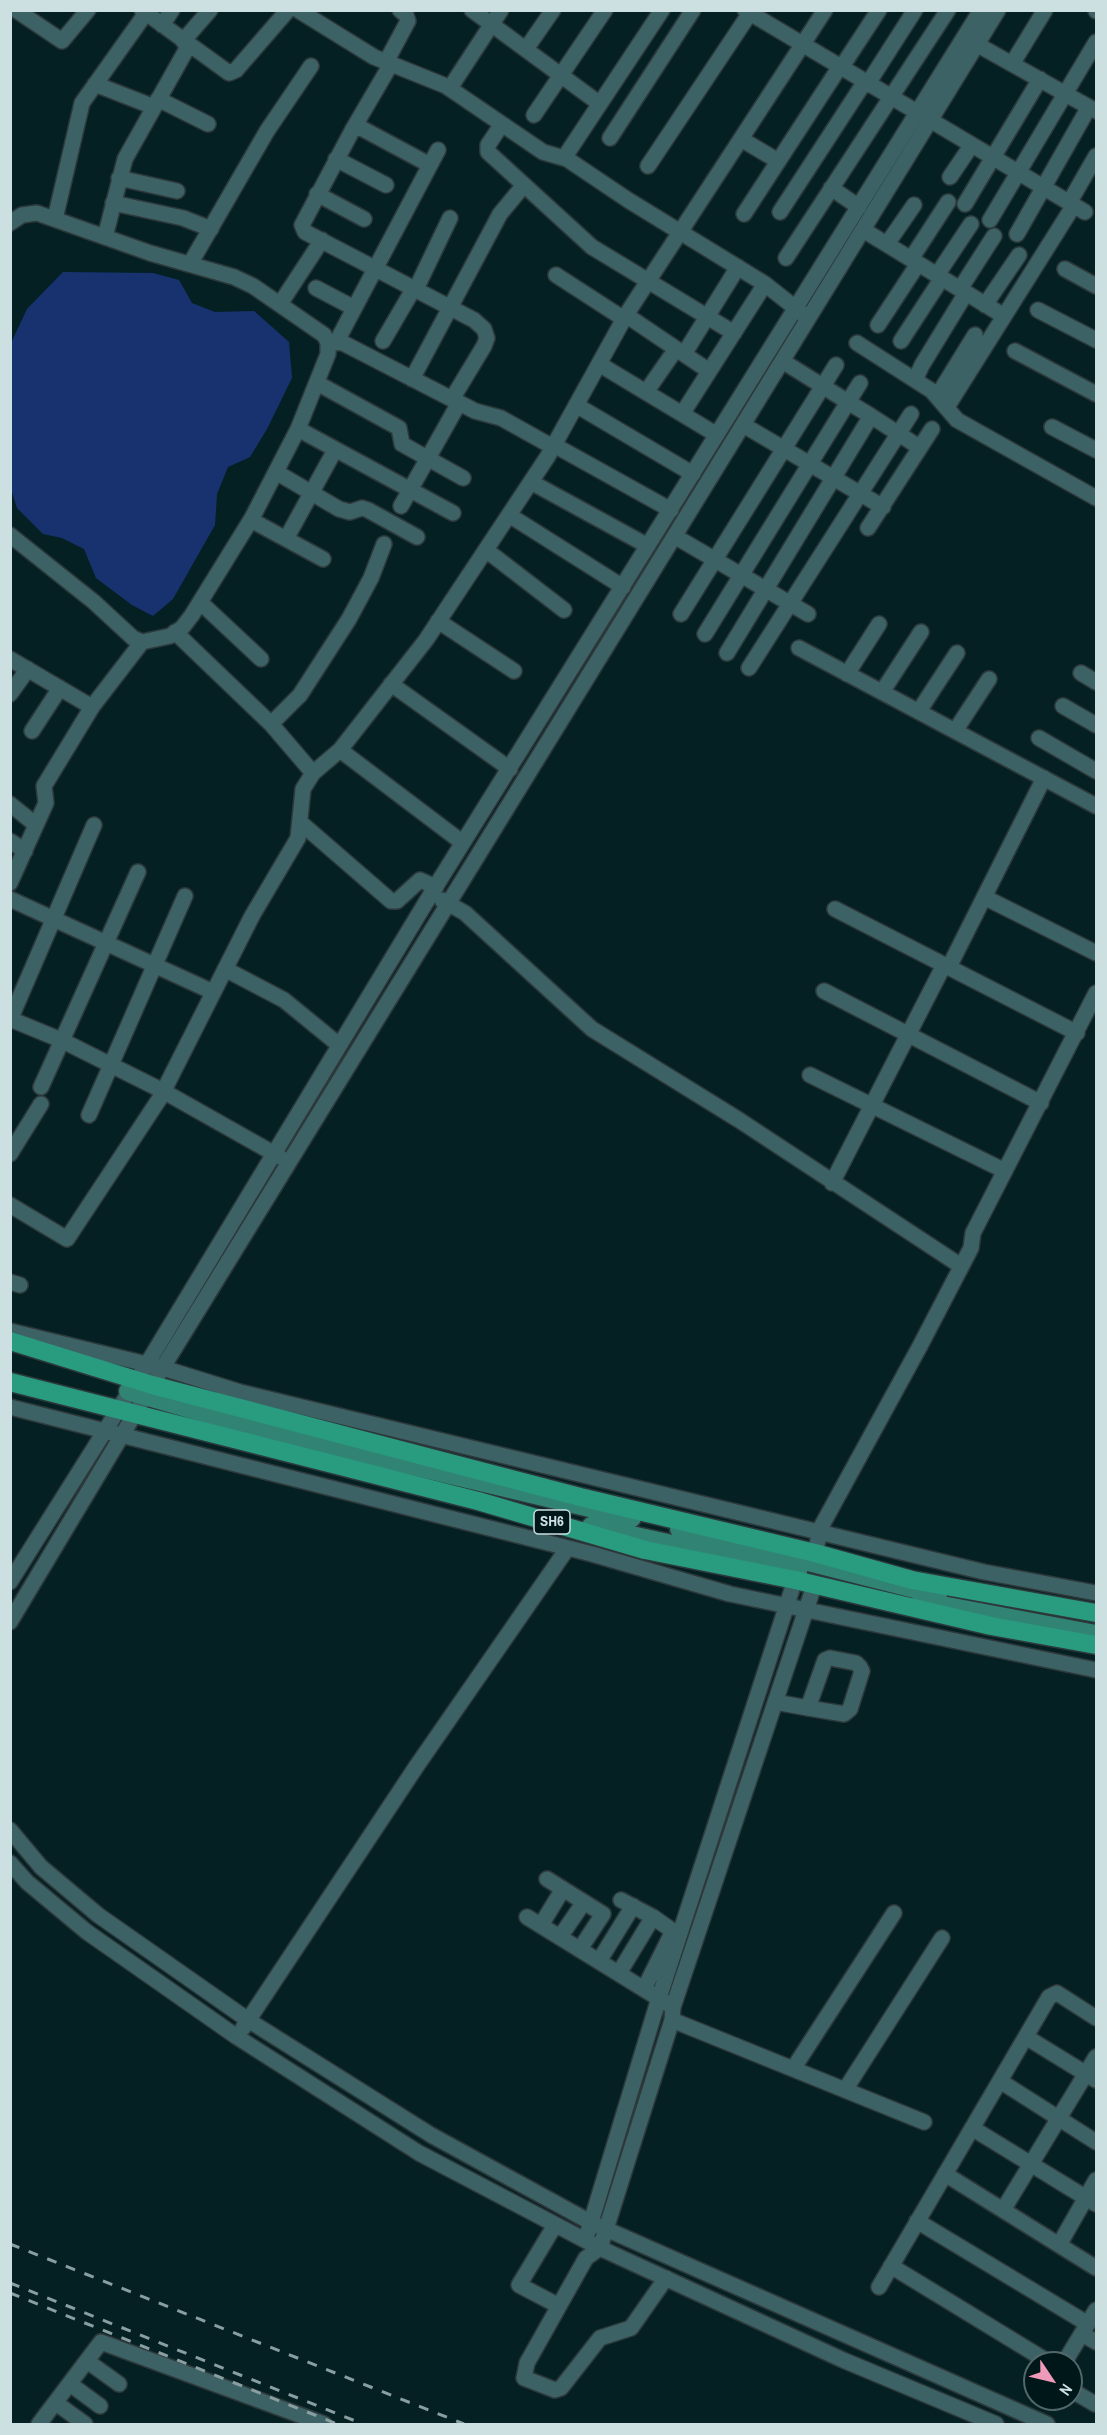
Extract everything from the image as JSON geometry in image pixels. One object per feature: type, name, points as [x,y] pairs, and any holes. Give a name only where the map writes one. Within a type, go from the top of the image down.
[{"type":"highway","points":[[10,1341],[134,1398],[580,1497],[815,1553],[912,1580],[1096,1613]]},
{"type":"highway","name":"SH6","points":[[10,1382],[134,1398],[645,1550],[795,1580],[991,1626],[1096,1645]]},
{"type":"main road","points":[[134,1398],[671,1527],[908,1588],[1096,1625]]},
{"type":"main road","points":[[134,1398],[583,1524],[906,1598],[1096,1634]]},
{"type":"street","points":[[15,12],[62,41],[88,10]]},
{"type":"street","points":[[162,25],[172,10]]},
{"type":"street","points":[[105,237],[124,159],[156,103],[186,43],[210,10]]},
{"type":"street","points":[[55,219],[79,111],[94,84],[144,12],[225,72],[233,72],[288,10]]},
{"type":"street","points":[[298,10],[389,63],[450,88],[543,152],[564,158],[765,284],[810,320]]},
{"type":"street","points":[[399,10],[406,15],[408,21],[389,63],[302,225],[305,232],[479,324],[487,334],[484,346],[401,507]]},
{"type":"street","points":[[472,10],[600,104]]},
{"type":"street","points":[[450,88],[501,10]]},
{"type":"street","points":[[526,49],[553,10]]},
{"type":"street","points":[[534,115],[605,10]]},
{"type":"street","points":[[610,138],[693,10]]},
{"type":"street","points":[[10,1204],[67,1239],[163,1091],[252,916],[298,838],[303,789],[313,774],[340,750],[391,684],[438,621],[486,550],[554,446],[625,317],[825,10]]},
{"type":"street","points":[[744,214],[879,10]]},
{"type":"street","points":[[780,212],[915,10]]},
{"type":"street","points":[[786,258],[948,10]]},
{"type":"street","points":[[10,1622],[122,1436],[147,1364],[273,1153],[981,10]]},
{"type":"street","points":[[10,1581],[103,1432],[163,1368],[865,231],[998,10]]},
{"type":"street","points":[[1012,64],[1045,10]]},
{"type":"street","points":[[564,158],[659,12]]},
{"type":"street","points":[[648,166],[749,12],[931,123],[1076,207]]},
{"type":"street","points":[[990,220],[1020,174],[1096,42]]},
{"type":"street","points":[[978,45],[1094,107],[1017,234]]},
{"type":"street","points":[[190,264],[267,131],[311,66]]},
{"type":"street","points":[[965,204],[1040,79]]},
{"type":"street","points":[[94,84],[156,103],[208,124]]},
{"type":"street","points":[[502,124],[487,149],[592,247],[734,333]]},
{"type":"street","points":[[353,129],[361,128],[430,165]]},
{"type":"street","points":[[741,139],[778,161]]},
{"type":"street","points":[[950,177],[970,146]]},
{"type":"street","points":[[10,883],[46,803],[44,786],[92,707],[142,642],[170,636],[182,628],[251,520],[298,429],[332,341],[354,308],[438,150]]},
{"type":"street","points":[[942,401],[1004,316],[1076,207],[1096,156]]},
{"type":"street","points":[[336,159],[386,185]]},
{"type":"street","points":[[119,177],[177,191]]},
{"type":"street","points":[[412,379],[500,214],[524,185]]},
{"type":"street","points":[[831,188],[859,207]]},
{"type":"street","points":[[317,194],[364,219]]},
{"type":"street","points":[[878,325],[948,202]]},
{"type":"street","points":[[113,203],[183,218],[211,229]]},
{"type":"street","points":[[887,244],[914,205]]},
{"type":"street","points":[[10,223],[21,215],[38,213],[105,237],[234,277],[280,304],[332,341],[475,411],[501,418],[671,510]]},
{"type":"street","points":[[383,341],[415,289],[450,218]]},
{"type":"street","points":[[902,341],[972,224]]},
{"type":"street","points":[[865,231],[1004,316]]},
{"type":"street","points":[[915,380],[994,236]]},
{"type":"street","points":[[280,304],[322,240]]},
{"type":"street","points":[[986,305],[1019,255]]},
{"type":"street","points":[[646,393],[708,317],[738,267]]},
{"type":"street","points":[[1065,269],[1096,286]]},
{"type":"street","points":[[556,275],[709,371]]},
{"type":"street","points":[[682,414],[765,284]]},
{"type":"street","points":[[316,288],[354,308]]},
{"type":"street","points":[[1038,310],[1096,340]]},
{"type":"street","points":[[942,401],[975,335]]},
{"type":"street","points":[[856,343],[915,380],[942,401],[957,420],[1096,496]]},
{"type":"street","points":[[1015,351],[1096,394]]},
{"type":"street","points":[[784,362],[919,447]]},
{"type":"street","points":[[599,364],[717,435]]},
{"type":"street","points":[[681,614],[836,365]]},
{"type":"street","points":[[317,383],[399,428],[400,443],[463,478]]},
{"type":"street","points":[[705,634],[861,383]]},
{"type":"street","points":[[737,403],[749,419],[783,448],[883,507]]},
{"type":"street","points":[[576,405],[693,474]]},
{"type":"street","points":[[749,668],[911,414]]},
{"type":"street","points":[[727,653],[871,416]]},
{"type":"street","points":[[1052,426],[1096,450]]},
{"type":"street","points":[[298,429],[453,513]]},
{"type":"street","points":[[868,528],[932,429]]},
{"type":"street","points":[[286,539],[335,450]]},
{"type":"street","points":[[276,472],[345,512],[362,508],[368,510],[417,537]]},
{"type":"street","points":[[531,482],[648,546]]},
{"type":"street","points":[[509,515],[622,587]]},
{"type":"street","points":[[251,520],[323,559]]},
{"type":"street","points":[[10,535],[94,602],[122,630],[142,642]]},
{"type":"street","points":[[676,537],[808,614]]},
{"type":"street","points":[[271,724],[300,694],[349,619],[384,544]]},
{"type":"street","points":[[486,550],[564,610]]},
{"type":"street","points":[[200,602],[261,658]]},
{"type":"street","points":[[438,621],[514,671]]},
{"type":"street","points":[[847,674],[879,624]]},
{"type":"street","points":[[176,632],[271,724],[313,774]]},
{"type":"street","points":[[882,692],[921,632]]},
{"type":"street","points":[[799,648],[1096,805]]},
{"type":"street","points":[[919,711],[957,653]]},
{"type":"street","points":[[11,660],[92,707]]},
{"type":"street","points":[[10,694],[28,669]]},
{"type":"street","points":[[1081,673],[1096,682]]},
{"type":"street","points":[[955,731],[989,679]]},
{"type":"street","points":[[391,684],[510,768]]},
{"type":"street","points":[[32,731],[60,688]]},
{"type":"street","points":[[1063,706],[1096,725]]},
{"type":"street","points":[[1040,738],[1096,771]]},
{"type":"street","points":[[340,750],[463,843]]},
{"type":"street","points":[[832,1183],[908,1034],[984,897],[1044,778]]},
{"type":"street","points":[[10,804],[36,825]]},
{"type":"street","points":[[301,823],[392,901],[398,901],[420,880],[465,913],[592,1029],[739,1120],[961,1266]]},
{"type":"street","points":[[94,825],[11,1020],[61,1040],[163,1091],[290,1163]]},
{"type":"street","points":[[10,841],[25,851]]},
{"type":"street","points":[[41,1087],[138,872]]},
{"type":"street","points":[[89,1115],[185,896]]},
{"type":"street","points":[[984,897],[1096,953]]},
{"type":"street","points":[[10,899],[213,992]]},
{"type":"street","points":[[835,909],[1077,1033]]},
{"type":"street","points":[[225,969],[284,1000],[339,1045]]},
{"type":"street","points":[[824,991],[1041,1103]]},
{"type":"street","points":[[815,1553],[819,1533],[961,1266],[970,1248],[973,1233],[1096,993]]},
{"type":"street","points":[[970,1248],[985,1233],[1096,1014]]},
{"type":"street","points":[[810,1075],[1005,1171]]},
{"type":"street","points":[[10,1154],[41,1104]]},
{"type":"street","points":[[10,1331],[163,1368],[240,1392],[819,1533],[994,1575],[1096,1593]]},
{"type":"street","points":[[10,1407],[567,1549],[678,1581],[806,1611],[1096,1670]]},
{"type":"street","points":[[37,1539],[54,1548]]},
{"type":"street","points":[[237,2037],[416,1767],[567,1549]]},
{"type":"street","points":[[586,2258],[585,2241],[590,2222],[659,1998],[795,1580]]},
{"type":"street","points":[[666,2278],[631,2328],[600,2338],[561,2388],[555,2390],[528,2380],[523,2372],[559,2306],[586,2258],[600,2248],[672,2014],[814,1586]]},
{"type":"street","points":[[775,1702],[808,1708]]},
{"type":"street","points":[[725,1793],[743,1798]]},
{"type":"street","points":[[10,1830],[41,1867],[98,1915],[248,2020],[430,2135],[590,2222],[1047,2424]]},
{"type":"street","points":[[10,1863],[27,1881],[87,1932],[237,2037],[419,2153],[585,2241],[843,2360],[996,2424]]},
{"type":"street","points":[[547,1879],[603,1914],[580,1949]]},
{"type":"street","points":[[541,1925],[563,1889]]},
{"type":"street","points":[[560,1937],[584,1902]]},
{"type":"street","points":[[599,1961],[627,1903],[653,1917],[672,1933],[644,1989]]},
{"type":"street","points":[[793,2069],[894,1913]]},
{"type":"street","points":[[527,1917],[659,1998],[672,2014],[793,2069],[924,2122]]},
{"type":"street","points":[[619,1973],[653,1917]]},
{"type":"street","points":[[845,2090],[942,1938]]},
{"type":"street","points":[[879,2287],[1049,1997],[1057,1993],[1096,2018]]},
{"type":"street","points":[[1026,2037],[1091,2077]]},
{"type":"street","points":[[1003,2210],[1059,2118],[1091,2077],[1096,2057]]},
{"type":"street","points":[[1000,2081],[1096,2142]]},
{"type":"street","points":[[972,2128],[1091,2201]]},
{"type":"street","points":[[466,2178],[476,2160]]},
{"type":"street","points":[[945,2174],[1096,2268]]},
{"type":"street","points":[[1059,2245],[1091,2201],[1096,2180]]},
{"type":"street","points":[[917,2221],[1089,2323],[1096,2342]]},
{"type":"street","points":[[555,2225],[519,2285],[559,2306]]},
{"type":"street","points":[[891,2266],[1030,2351]]},
{"type":"street","points":[[1072,2351],[1089,2323]]},
{"type":"street","points":[[843,2360],[851,2338]]},
{"type":"street","points":[[42,2423],[101,2342],[324,2424]]},
{"type":"street","points":[[87,2361],[118,2384]]},
{"type":"street","points":[[70,2384],[100,2406]]},
{"type":"street","points":[[1083,2397],[1095,2404]]},
{"type":"street","points":[[56,2403],[85,2424]]},
{"type":"water","points":[[63,272],[153,273],[179,280],[192,303],[215,312],[254,311],[289,342],[292,378],[267,429],[250,457],[228,467],[217,494],[215,525],[173,599],[153,616],[132,605],[96,578],[84,549],[62,538],[43,534],[17,508],[11,489],[11,343],[27,309]]},
{"type":"railway","points":[[10,2244],[464,2424]]},
{"type":"railway","points":[[10,2283],[363,2424]]},
{"type":"railway","points":[[10,2293],[337,2424]]}]
